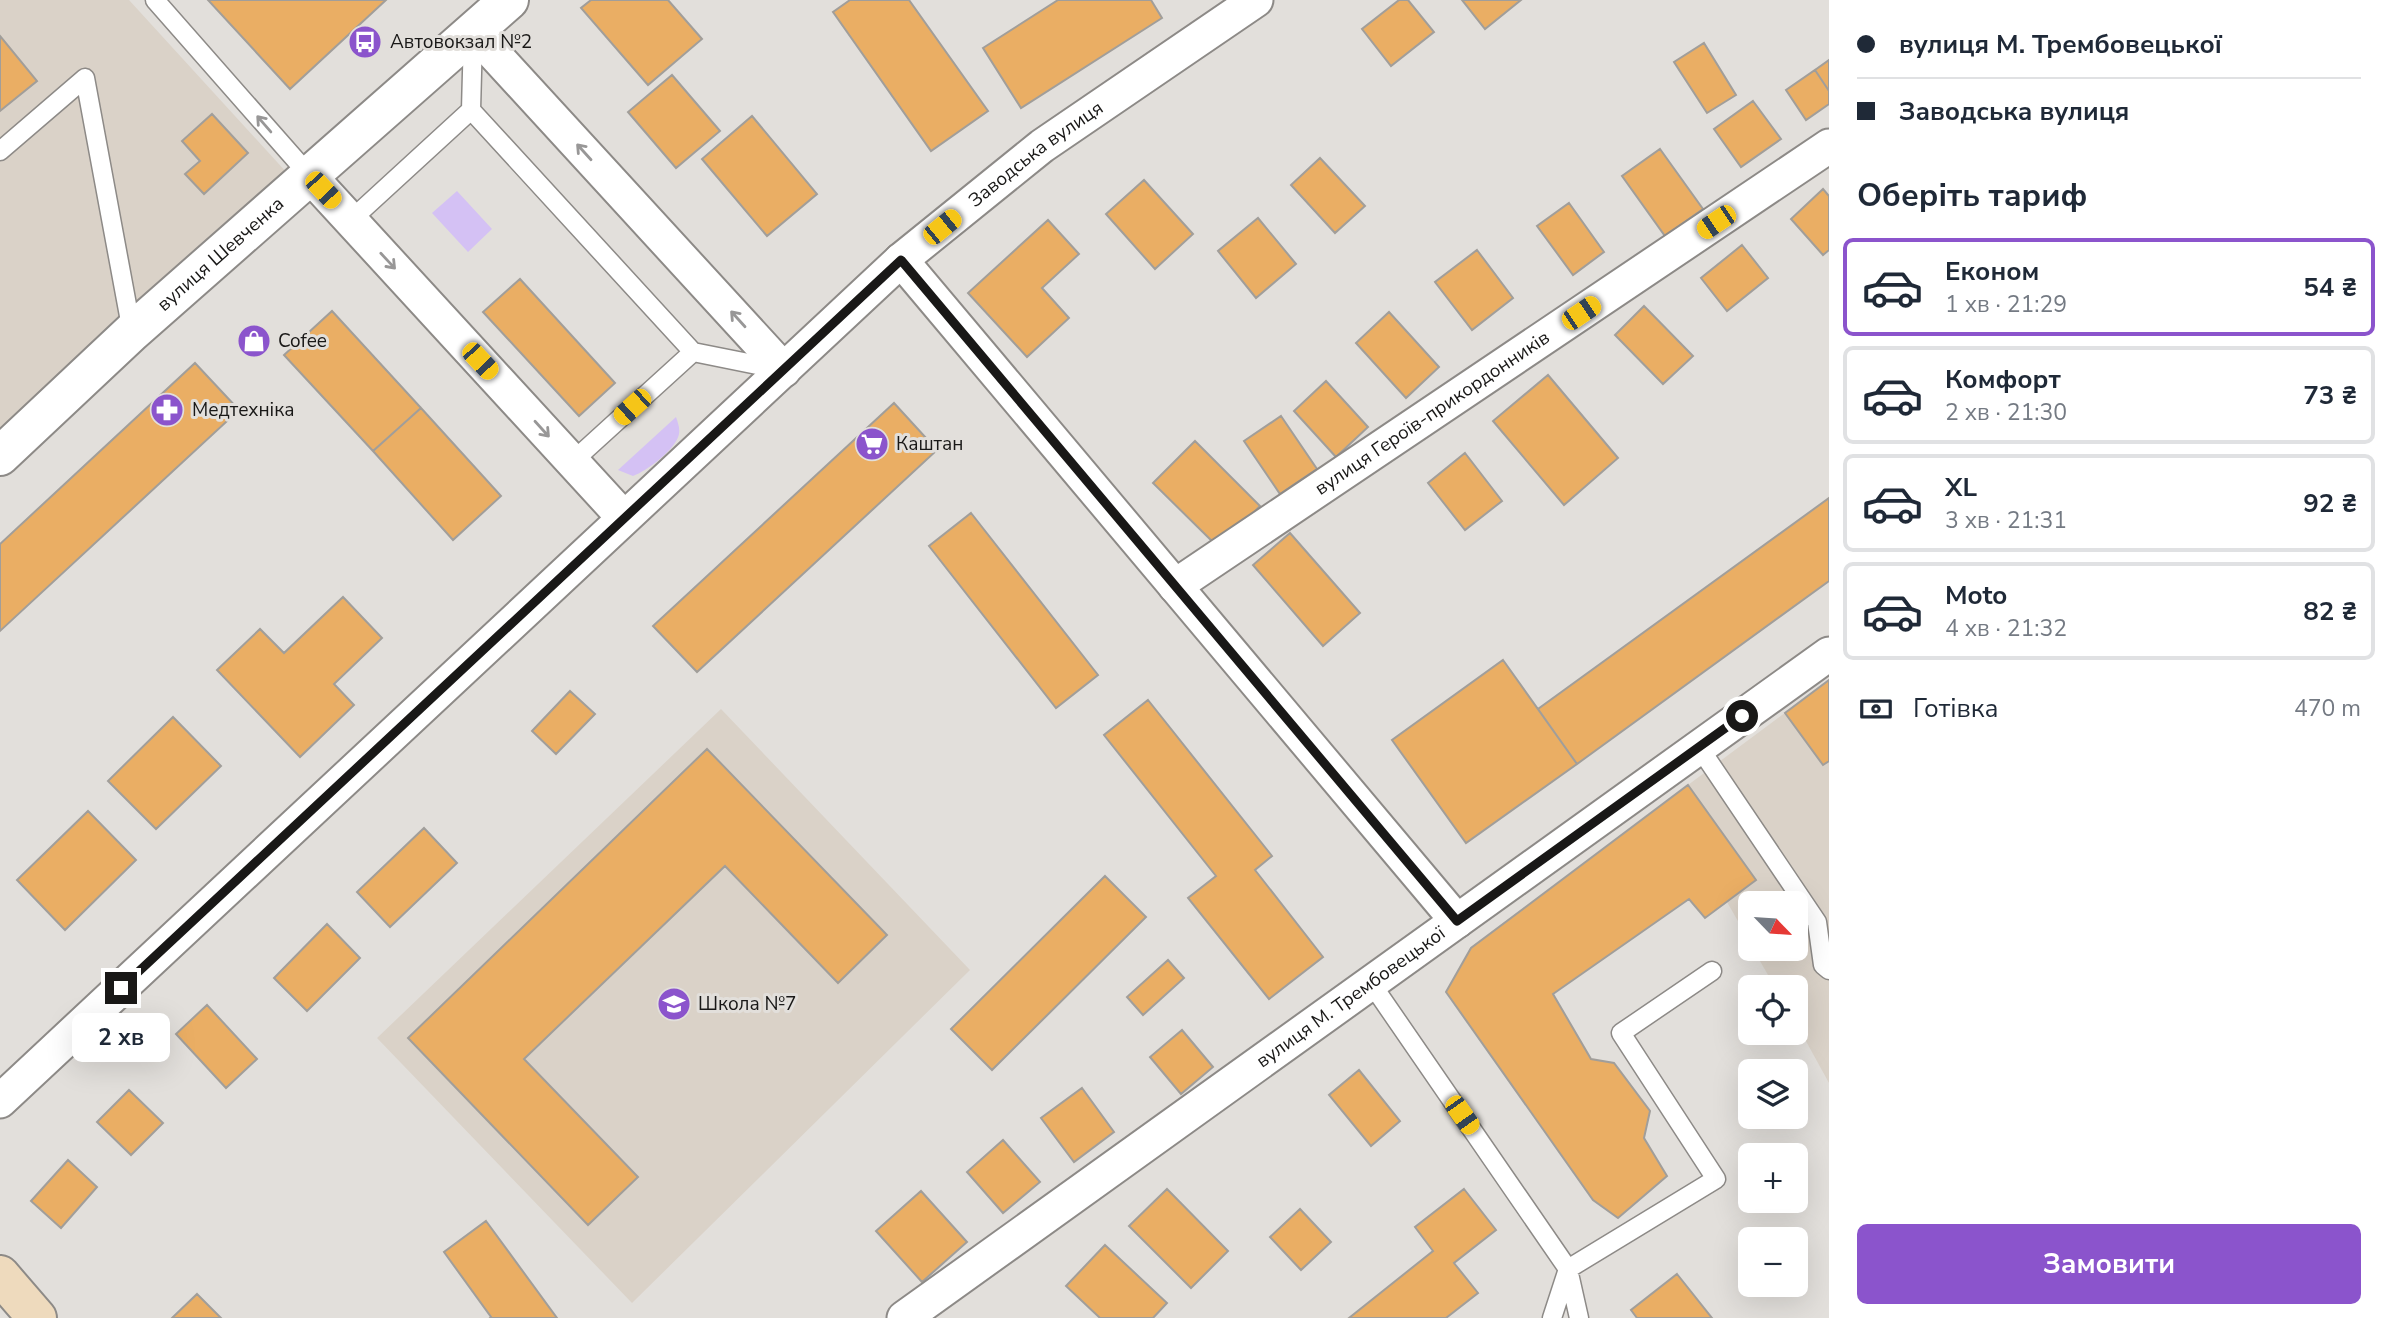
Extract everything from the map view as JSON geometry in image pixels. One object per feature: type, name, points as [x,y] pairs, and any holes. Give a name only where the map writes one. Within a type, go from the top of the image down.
[{"type":"main road","points":[[0,1275],[37,1318]]},
{"type":"street","name":"Заводська вулиця","points":[[0,1101],[901,260],[1042,146],[1255,0]]},
{"type":"street","name":"вулиця Шевченка","points":[[0,456],[132,332],[489,11]]},
{"type":"street","points":[[489,11],[784,370]]},
{"type":"street","name":"вулиця Героїв-прикордонників","points":[[1175,586],[1829,146]]},
{"type":"street","points":[[309,175],[624,519]]},
{"type":"street","points":[[901,260],[1457,921]]},
{"type":"street","name":"вулиця М. Трембовецької","points":[[904,1318],[1829,653]]},
{"type":"lane","points":[[155,0],[309,175]]},
{"type":"lane","points":[[351,220],[471,110],[489,11]]},
{"type":"lane","points":[[0,151],[85,78],[132,332]]},
{"type":"lane","points":[[471,110],[693,352],[784,370]]},
{"type":"lane","points":[[572,462],[693,352]]},
{"type":"lane","points":[[1699,747],[1817,922],[1823,965],[1829,970]]},
{"type":"lane","points":[[1552,1318],[1568,1269],[1716,1179],[1621,1033],[1712,971]]},
{"type":"lane","points":[[1371,983],[1568,1269],[1579,1318]]},
{"type":"shaded area","points":[[0,0],[129,0],[288,174],[0,437]]},
{"type":"shaded area","points":[[457,191],[492,229],[468,252],[432,213]]},
{"type":"shaded area","points":[[676,417],[679,428],[677,440],[660,459],[633,476],[618,470]]},
{"type":"shaded area","points":[[1829,680],[1829,1083],[1808,1045],[1808,975],[1768,975],[1760,961],[1808,961],[1808,891],[1741,891],[1755,880],[1688,785]]},
{"type":"shaded area","name":"Школа №7","points":[[721,709],[970,970],[632,1303],[377,1038]]},
{"type":"shaded area","points":[[1738,893],[1738,921],[1727,902]]},
{"type":"building","points":[[208,0],[386,0],[290,89]]},
{"type":"building","points":[[591,0],[668,0],[702,39],[648,85],[581,8]]},
{"type":"building","points":[[850,0],[909,0],[988,111],[931,151],[833,12]]},
{"type":"building","points":[[1058,0],[1151,0],[1162,18],[1021,108],[983,48]]},
{"type":"building","points":[[1399,0],[1408,0],[1434,32],[1391,66],[1362,29]]},
{"type":"building","points":[[1462,0],[1521,0],[1485,29]]},
{"type":"building","points":[[0,36],[37,81],[0,111]]},
{"type":"building","points":[[1704,43],[1736,95],[1707,113],[1674,62]]},
{"type":"building","points":[[1829,60],[1829,91],[1815,70]]},
{"type":"building","points":[[1815,70],[1829,91],[1829,104],[1806,120],[1786,90]]},
{"type":"building","points":[[672,75],[720,131],[676,168],[628,112]]},
{"type":"building","points":[[1753,101],[1781,139],[1741,167],[1714,129]]},
{"type":"building","points":[[212,114],[248,153],[204,194],[185,174],[200,161],[182,141]]},
{"type":"building","points":[[752,116],[817,194],[767,236],[702,159]]},
{"type":"building","points":[[1660,149],[1703,209],[1665,236],[1622,176]]},
{"type":"building","points":[[1320,158],[1365,206],[1335,233],[1291,185]]},
{"type":"building","points":[[1144,180],[1193,234],[1155,269],[1106,214]]},
{"type":"building","points":[[1823,189],[1829,196],[1829,250],[1823,255],[1791,219]]},
{"type":"building","points":[[1569,203],[1604,252],[1573,275],[1537,226]]},
{"type":"building","points":[[1258,218],[1296,264],[1256,298],[1218,251]]},
{"type":"building","points":[[1048,220],[1079,254],[1042,288],[1069,318],[1027,357],[968,293]]},
{"type":"building","points":[[1742,245],[1768,278],[1727,311],[1701,278]]},
{"type":"building","points":[[1477,250],[1513,298],[1472,330],[1435,282]]},
{"type":"building","points":[[520,279],[615,383],[579,416],[483,312]]},
{"type":"building","points":[[1644,306],[1693,356],[1663,384],[1615,335]]},
{"type":"building","points":[[332,311],[421,408],[373,451],[284,355]]},
{"type":"building","points":[[1389,312],[1439,367],[1406,398],[1356,343]]},
{"type":"building","points":[[195,363],[239,410],[0,631],[0,544]]},
{"type":"building","points":[[1548,375],[1618,458],[1564,505],[1493,421]]},
{"type":"building","points":[[1326,381],[1368,427],[1336,457],[1294,411]]},
{"type":"building","points":[[894,403],[937,450],[697,672],[653,626]]},
{"type":"building","points":[[421,408],[501,496],[453,540],[373,451]]},
{"type":"building","points":[[1281,416],[1317,469],[1280,494],[1244,441]]},
{"type":"building","points":[[1195,441],[1260,506],[1219,548],[1153,483]]},
{"type":"building","points":[[1465,453],[1502,501],[1465,530],[1428,483]]},
{"type":"building","points":[[1829,498],[1829,581],[1577,764],[1538,709]]},
{"type":"building","points":[[971,513],[1098,675],[1056,708],[929,546]]},
{"type":"building","points":[[1290,533],[1360,613],[1323,646],[1253,565]]},
{"type":"building","points":[[343,597],[382,638],[334,684],[354,705],[300,757],[217,670],[260,629],[284,653]]},
{"type":"building","points":[[1503,660],[1577,764],[1466,843],[1392,740]]},
{"type":"building","points":[[1829,680],[1829,761],[1823,765],[1785,713]]},
{"type":"building","points":[[570,691],[595,714],[556,754],[532,731]]},
{"type":"building","points":[[1148,700],[1272,856],[1255,870],[1323,957],[1269,999],[1188,898],[1216,876],[1104,735]]},
{"type":"building","points":[[173,717],[221,766],[156,829],[108,781]]},
{"type":"building","points":[[707,749],[887,935],[838,983],[725,866],[524,1059],[638,1177],[588,1225],[408,1038]]},
{"type":"building","points":[[1688,785],[1756,880],[1705,918],[1689,899],[1553,994],[1591,1059],[1614,1063],[1650,1111],[1644,1138],[1667,1176],[1618,1218],[1593,1200],[1446,992],[1471,948]]},
{"type":"building","points":[[88,811],[136,860],[65,930],[17,880]]},
{"type":"building","points":[[424,828],[457,863],[390,927],[357,892]]},
{"type":"building","points":[[1105,876],[1146,917],[992,1070],[951,1029]]},
{"type":"building","points":[[327,924],[360,958],[307,1011],[274,978]]},
{"type":"building","points":[[1168,960],[1184,978],[1143,1015],[1127,997]]},
{"type":"building","points":[[207,1005],[257,1059],[226,1088],[176,1034]]},
{"type":"building","points":[[1182,1030],[1213,1067],[1181,1094],[1150,1057]]},
{"type":"building","points":[[1359,1070],[1400,1121],[1371,1146],[1329,1095]]},
{"type":"building","points":[[1082,1088],[1114,1132],[1074,1162],[1041,1118]]},
{"type":"building","points":[[129,1090],[163,1123],[131,1155],[97,1122]]},
{"type":"building","points":[[1003,1140],[1040,1182],[1003,1213],[967,1172]]},
{"type":"building","points":[[68,1160],[97,1187],[61,1228],[31,1201]]},
{"type":"building","points":[[1167,1189],[1228,1251],[1191,1288],[1129,1226]]},
{"type":"building","points":[[1464,1189],[1496,1230],[1454,1263],[1478,1293],[1446,1318],[1349,1318],[1433,1251],[1415,1227]]},
{"type":"building","points":[[921,1191],[967,1242],[922,1282],[876,1231]]},
{"type":"building","points":[[1300,1209],[1331,1242],[1301,1270],[1270,1237]]},
{"type":"building","points":[[486,1221],[557,1318],[490,1318],[444,1252]]},
{"type":"building","points":[[1105,1245],[1167,1303],[1153,1318],[1100,1318],[1066,1286]]},
{"type":"building","points":[[1677,1274],[1712,1318],[1637,1318],[1631,1310]]},
{"type":"building","points":[[197,1294],[221,1318],[172,1318]]},
{"type":"place","name":"Автовокзал №2","points":[[365,42]]},
{"type":"place","name":"Cofee","points":[[254,341]]},
{"type":"place","name":"Медтехніка","points":[[167,410]]},
{"type":"place","name":"Каштан","points":[[872,444]]},
{"type":"place","name":"Школа №7","points":[[674,1004]]},
{"type":"route","points":[[121,988],[901,260],[1457,921],[1742,716]]}]
